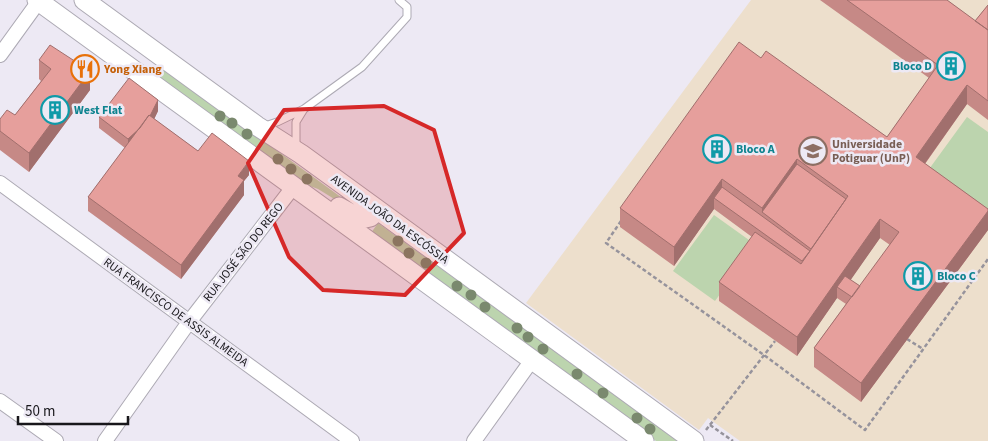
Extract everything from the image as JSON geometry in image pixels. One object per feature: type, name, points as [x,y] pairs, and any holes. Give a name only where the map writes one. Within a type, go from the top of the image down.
[{"type":"main road","name":"AVENIDA JOÃO DA ESCÓSSIA","points":[[84,0],[260,128],[296,151],[699,438]]},
{"type":"main road","points":[[38,1],[644,441]]},
{"type":"main road","points":[[77,29],[108,43],[135,62],[148,65],[153,62],[158,54]]},
{"type":"main road","points":[[312,199],[331,202],[361,219],[370,217],[378,210]]},
{"type":"street","points":[[0,55],[38,1]]},
{"type":"street","name":"RUA FRANCISCO DE ASSIS ALMEIDA","points":[[0,183],[352,441]]},
{"type":"street","name":"RUA JOSÉ SÃO DO REGO","points":[[105,441],[189,322],[294,186]]},
{"type":"street","points":[[474,441],[532,360]]},
{"type":"street","points":[[0,401],[56,441]]},
{"type":"lane","points":[[260,128],[304,109],[368,62],[407,17],[407,7],[400,0]]},
{"type":"lane","points":[[296,151],[296,122],[304,109]]},
{"type":"path","points":[[623,219],[606,243],[764,355],[865,430],[988,259]]},
{"type":"path","points":[[908,339],[923,349]]},
{"type":"path","points":[[699,438],[775,340]]},
{"type":"path","points":[[710,425],[732,441]]},
{"type":"highlighted area","points":[[384,106],[434,130],[464,233],[405,295],[323,290],[289,257],[248,163],[284,110]]},
{"type":"shaded area","name":"Universidade Potiguar (UnP)","points":[[751,0],[988,0],[988,441],[740,441],[708,418],[699,430],[526,303]]},
{"type":"green space","points":[[161,68],[165,69],[360,211],[357,213],[318,189],[299,182],[157,76]]},
{"type":"green space","points":[[967,117],[988,132],[988,223],[924,176]]},
{"type":"green space","points":[[714,215],[756,245],[715,301],[673,271]]},
{"type":"green space","points":[[378,223],[679,441],[656,441],[371,233]]},
{"type":"building","points":[[847,0],[947,0],[988,30],[988,101],[967,85],[916,157],[988,209],[988,211],[861,383],[814,348],[899,232],[880,219],[797,337],[719,282],[755,232],[801,264],[848,196],[797,159],[762,208],[722,179],[674,247],[620,208],[739,42],[761,58],[766,51],[887,137],[938,65]]},
{"type":"building","points":[[988,5],[988,30],[975,21]]},
{"type":"building","points":[[50,45],[90,71],[29,153],[0,131],[0,119],[7,110],[15,115],[51,69],[39,60]]},
{"type":"building","points":[[129,78],[158,100],[150,116],[128,139],[99,117]]},
{"type":"building","points":[[149,115],[198,151],[212,133],[249,161],[238,176],[244,180],[181,265],[88,197]]},
{"type":"building","points":[[797,164],[846,199],[811,249],[762,212]]},
{"type":"building","points":[[722,187],[810,251],[802,261],[714,198]]},
{"type":"building","points":[[845,276],[860,286],[852,297],[837,287]]},
{"type":"place","name":"Bloco D","points":[[951,66]]},
{"type":"place","name":"Yong Xiang","points":[[85,69]]},
{"type":"place","name":"West Flat","points":[[55,110]]},
{"type":"place","name":"Bloco A","points":[[717,149]]},
{"type":"place","name":"Universidade Potiguar (UnP)","points":[[813,151]]},
{"type":"place","name":"Bloco C","points":[[918,276]]}]
